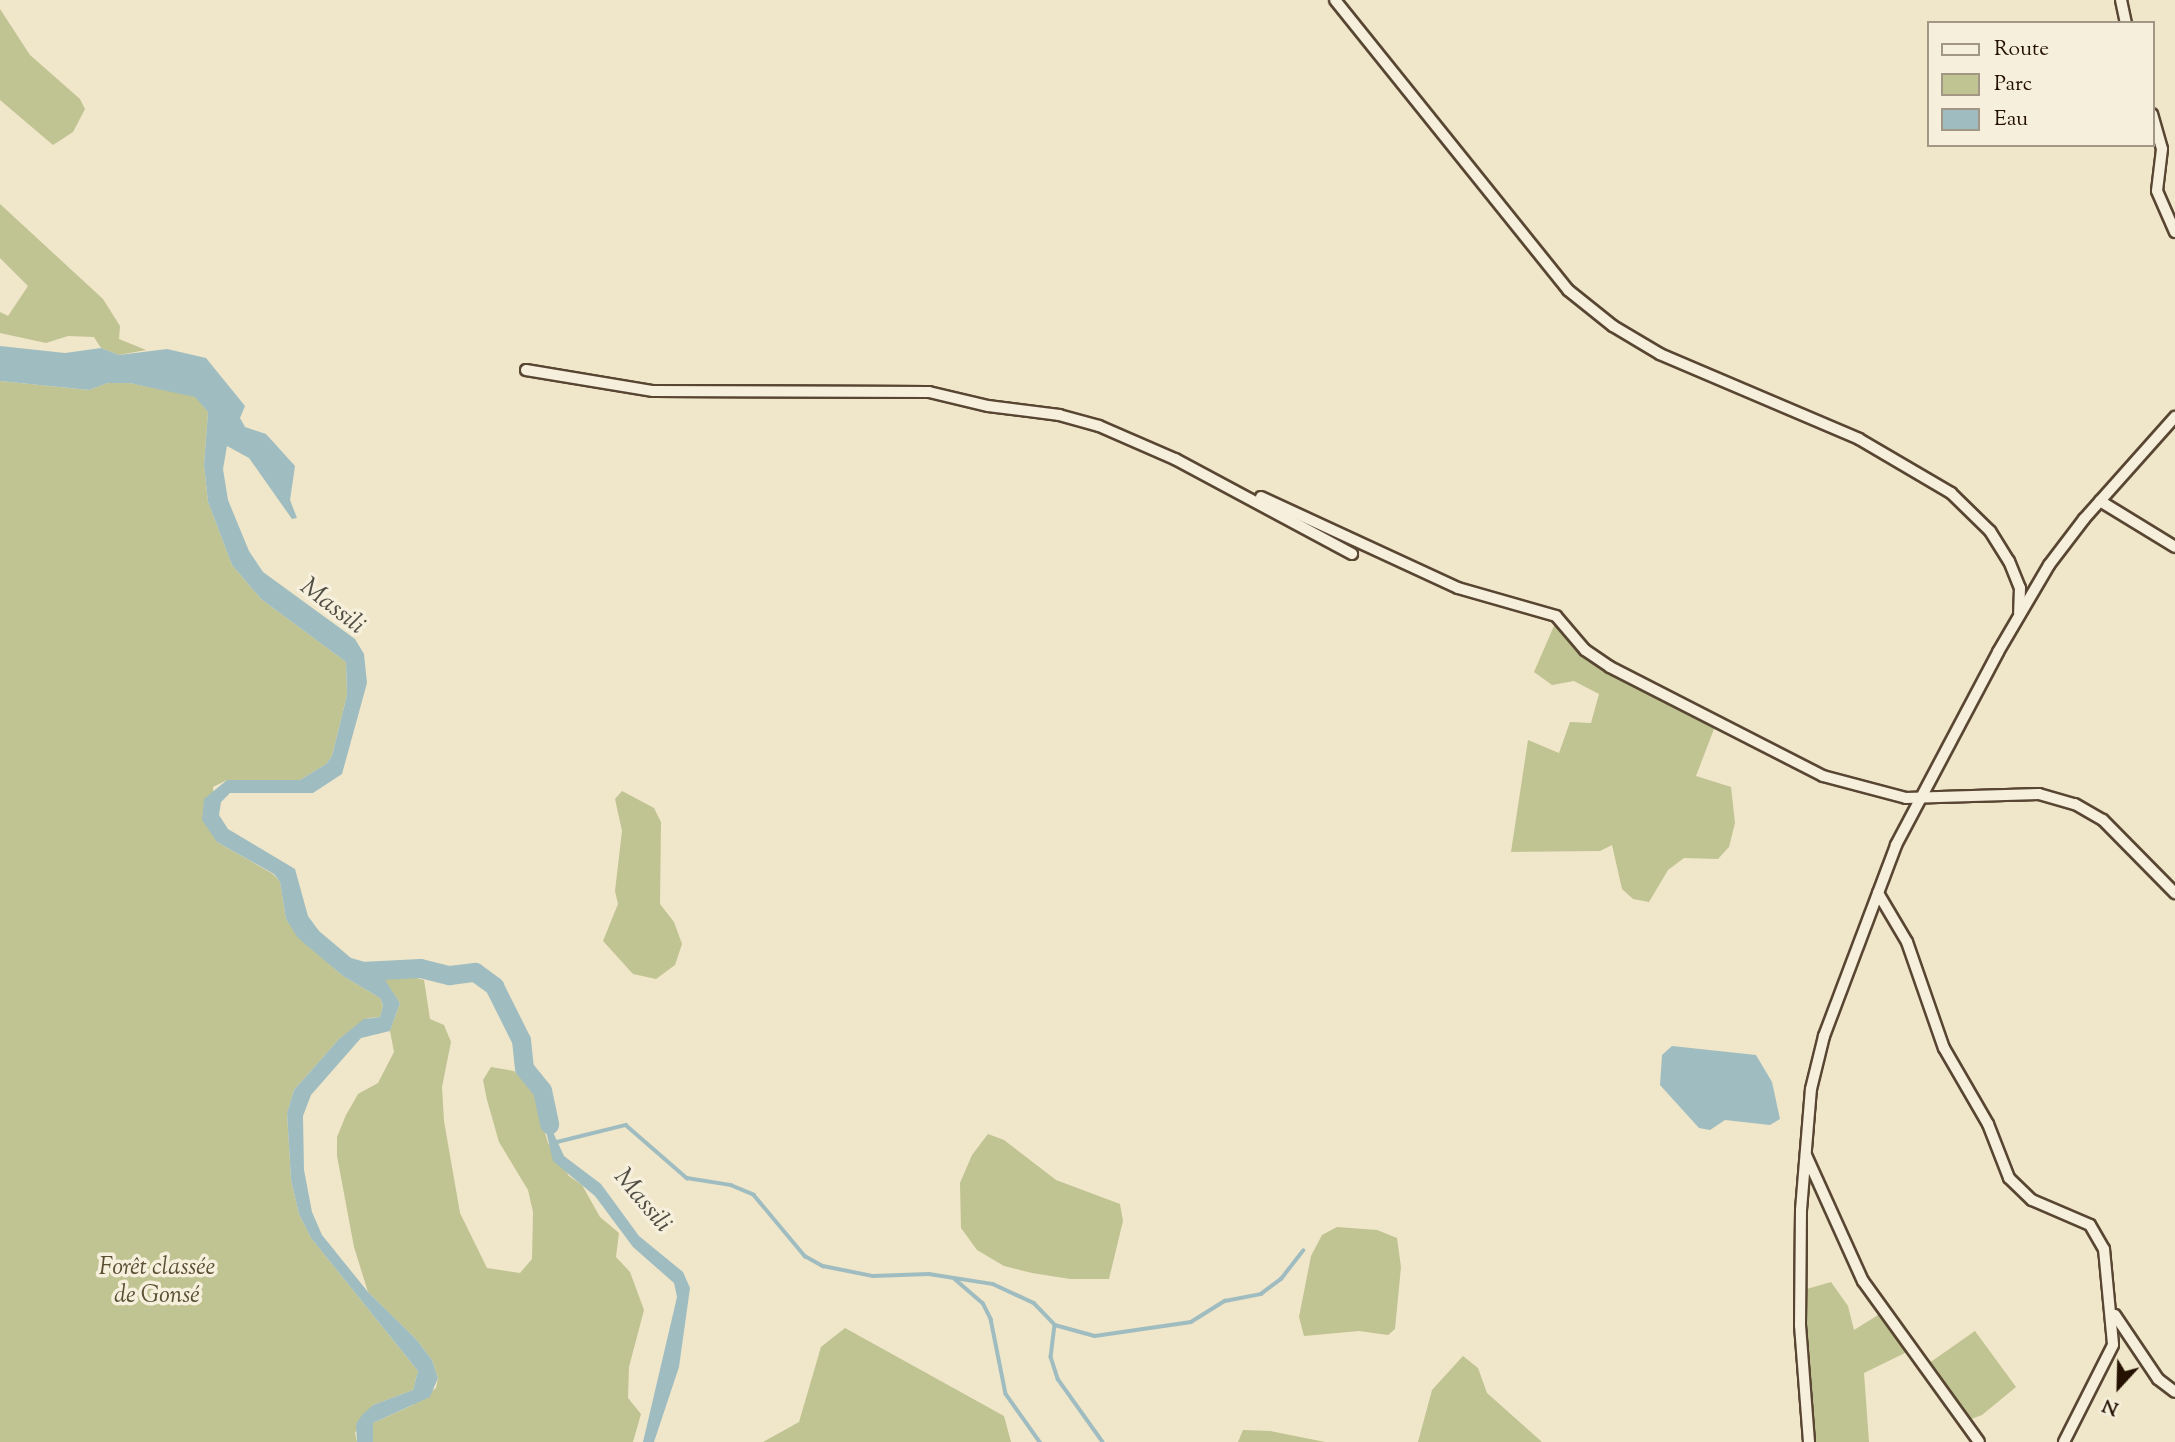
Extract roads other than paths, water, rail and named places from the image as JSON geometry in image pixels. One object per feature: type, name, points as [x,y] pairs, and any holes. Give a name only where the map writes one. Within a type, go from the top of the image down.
[{"type":"street","points":[[1335,0],[1568,290],[1613,326],[1660,354],[1859,439],[1951,493],[1990,531],[2009,561],[2020,588],[2019,616]]},
{"type":"street","points":[[2122,0],[2126,21]]},
{"type":"street","points":[[2154,121],[2162,149],[2157,191],[2175,232]]},
{"type":"street","points":[[526,370],[653,391],[929,392],[988,406],[1059,415],[1100,426],[1175,459],[1352,554]]},
{"type":"street","points":[[1809,1442],[1800,1325],[1805,1152],[1819,1050],[1878,893],[1921,797],[2019,616],[2049,565],[2100,501],[2175,417]]},
{"type":"street","points":[[1261,497],[1458,588],[1556,616],[1585,650],[1610,667],[1823,776],[1906,798],[2039,794],[2075,804],[2103,820],[2156,879],[2175,893]]},
{"type":"street","points":[[2100,501],[2175,547]]},
{"type":"street","points":[[1878,893],[1907,942],[1939,1038],[1988,1124],[2008,1178],[2032,1200],[2090,1225],[2104,1249],[2113,1311],[2110,1355],[2064,1442]]},
{"type":"street","points":[[1805,1152],[1863,1281],[1909,1351],[1979,1442]]},
{"type":"street","points":[[2113,1311],[2158,1379],[2175,1392]]},
{"type":"water","points":[[0,346],[65,353],[101,348],[119,355],[167,349],[206,358],[245,406],[240,418],[245,427],[266,434],[295,466],[290,500],[297,518],[292,519],[249,458],[227,446],[223,469],[228,500],[249,551],[263,572],[355,639],[364,654],[367,683],[342,774],[313,793],[230,793],[221,802],[219,815],[228,829],[295,869],[308,916],[319,931],[351,958],[386,968],[385,980],[400,1003],[390,1031],[361,1038],[311,1095],[303,1116],[304,1170],[312,1212],[322,1235],[368,1292],[416,1339],[432,1360],[438,1378],[430,1397],[373,1423],[373,1442],[357,1442],[356,1424],[373,1405],[413,1390],[418,1371],[311,1238],[299,1214],[291,1180],[287,1113],[294,1090],[339,1039],[364,1019],[380,1017],[383,1006],[380,998],[343,976],[298,938],[286,919],[280,882],[274,874],[217,842],[202,820],[204,799],[227,780],[300,780],[326,764],[332,756],[347,695],[346,662],[261,599],[232,565],[208,502],[204,465],[208,412],[195,397],[129,383],[108,383],[89,390],[0,381]]},
{"type":"water","points":[[1672,1046],[1756,1055],[1772,1082],[1780,1119],[1770,1125],[1725,1120],[1710,1130],[1699,1128],[1660,1085],[1662,1055]]},
{"type":"water","points":[[548,1097],[552,1130],[564,1156],[601,1184],[639,1236],[683,1272],[690,1288],[679,1367],[654,1442],[643,1442],[677,1297],[674,1283],[633,1247],[595,1196],[553,1161],[540,1105]]},
{"type":"waterway","name":"Massili","points":[[361,971],[420,968],[449,975],[475,972],[494,986],[521,1040],[524,1068],[542,1090],[549,1124]]},
{"type":"waterway","points":[[553,1143],[626,1125],[687,1178],[731,1185],[754,1195],[805,1256],[823,1266],[873,1276],[929,1274],[993,1284],[1034,1303],[1055,1325],[1051,1357],[1058,1379],[1103,1442]]},
{"type":"waterway","points":[[1055,1325],[1095,1336],[1191,1322],[1225,1301],[1261,1294],[1281,1279],[1303,1251]]},
{"type":"waterway","points":[[955,1279],[983,1303],[991,1319],[1006,1394],[1040,1442]]},
{"type":"park label","name":"Forêt classée de Gonsé","points":[[157,1283]]}]
